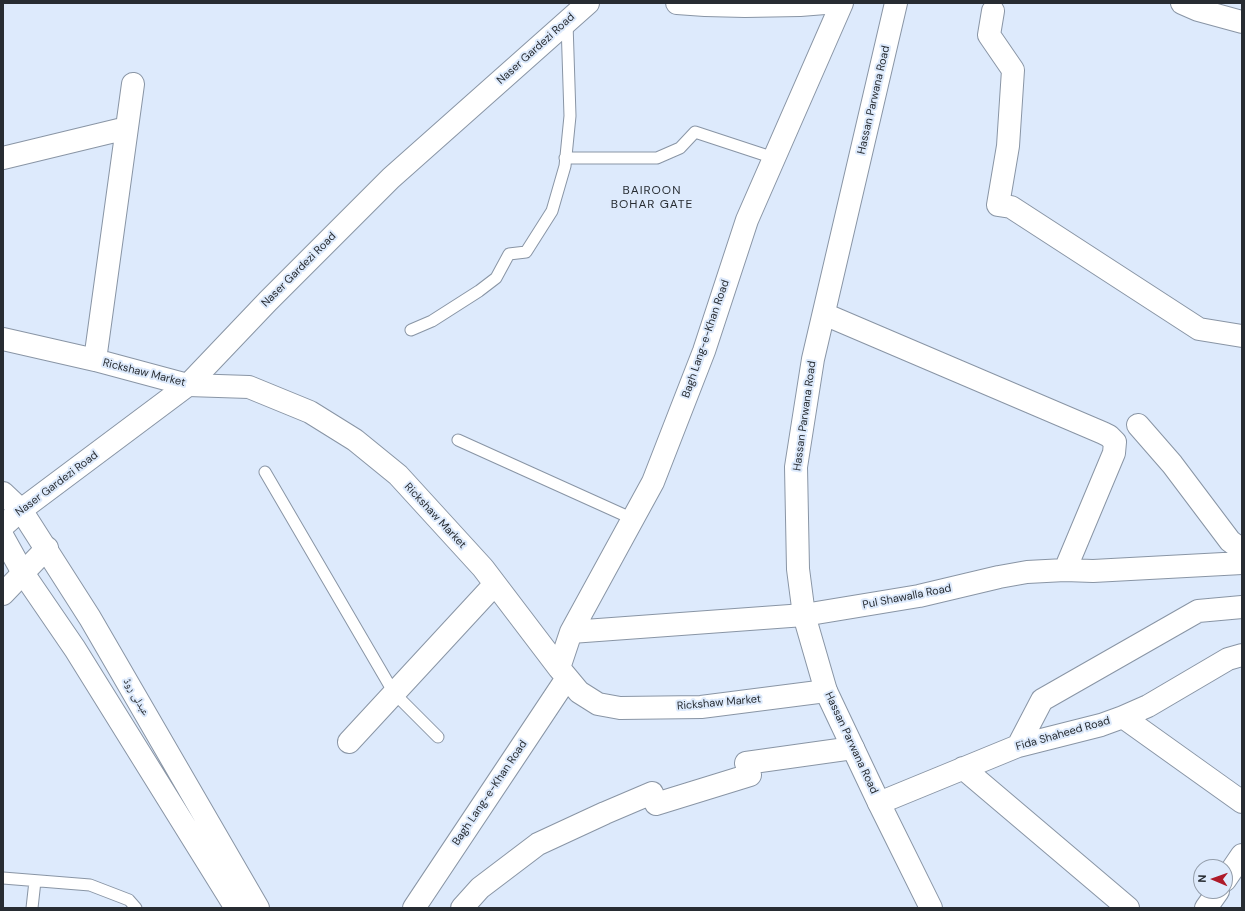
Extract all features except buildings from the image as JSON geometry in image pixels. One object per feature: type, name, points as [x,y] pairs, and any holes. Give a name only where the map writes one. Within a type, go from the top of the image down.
[{"type":"street","name":"Naser Gardezi Road","points":[[3,526],[22,510],[188,385],[268,301],[391,178],[588,3]]},
{"type":"street","points":[[676,3],[745,6],[825,3]]},
{"type":"street","name":"Bagh Lang-e-Khan Road","points":[[414,908],[563,673],[571,632],[653,482],[704,351],[747,220],[842,3]]},
{"type":"street","name":"Hassan Parwana Road","points":[[896,3],[813,359],[796,467],[798,569],[804,615],[826,691],[930,908]]},
{"type":"street","points":[[1182,3],[1198,10],[1242,22]]},
{"type":"street","points":[[993,11],[989,36],[1012,70],[1008,146],[998,205],[1011,207],[1199,329],[1242,336]]},
{"type":"street","points":[[95,360],[133,84]]},
{"type":"street","points":[[3,158],[127,128]]},
{"type":"street","points":[[824,314],[1103,433],[1115,442],[1114,453],[1065,570]]},
{"type":"street","name":"Rickshaw Market","points":[[3,339],[95,360],[188,385],[249,387],[310,412],[355,440],[398,476],[483,568],[579,692],[598,704],[620,708],[701,707],[826,691]]},
{"type":"street","points":[[1138,425],[1172,464],[1230,541],[1242,550]]},
{"type":"street","name":"عبدلی روڈ","points":[[3,493],[22,510],[47,548],[90,618],[258,908]]},
{"type":"street","points":[[3,537],[23,573],[75,649],[236,908]]},
{"type":"street","points":[[3,594],[47,548]]},
{"type":"street","name":"Pul Shawalla Road","points":[[571,632],[804,615],[919,596],[1027,572],[1065,570],[1093,571],[1242,563]]},
{"type":"street","points":[[349,742],[494,584]]},
{"type":"street","points":[[1018,746],[1042,700],[1198,611],[1242,607]]},
{"type":"street","name":"Fida Shaheed Road","points":[[879,803],[1018,746],[1123,717],[1148,706],[1228,659],[1242,655]]},
{"type":"street","points":[[1123,717],[1242,802]]},
{"type":"street","points":[[462,908],[480,888],[538,844],[652,793],[656,804],[750,775],[746,763],[853,748]]},
{"type":"street","points":[[963,768],[1128,908]]},
{"type":"street","points":[[1233,868],[1242,855]]},
{"type":"street","points":[[1206,908],[1212,899]]},
{"type":"lane","points":[[411,330],[432,321],[479,291],[496,278],[509,254],[526,252],[552,211],[564,166],[570,116],[567,22]]},
{"type":"lane","points":[[565,158],[657,158],[680,148],[695,132],[774,158]]},
{"type":"lane","points":[[458,440],[633,519]]},
{"type":"lane","points":[[265,472],[394,694],[438,736]]},
{"type":"lane","points":[[3,878],[90,885],[129,900],[136,908]]},
{"type":"lane","points":[[32,908],[35,881]]},
{"type":"district","name":"BAIROON BOHAR GATE","points":[[652,198]]}]
